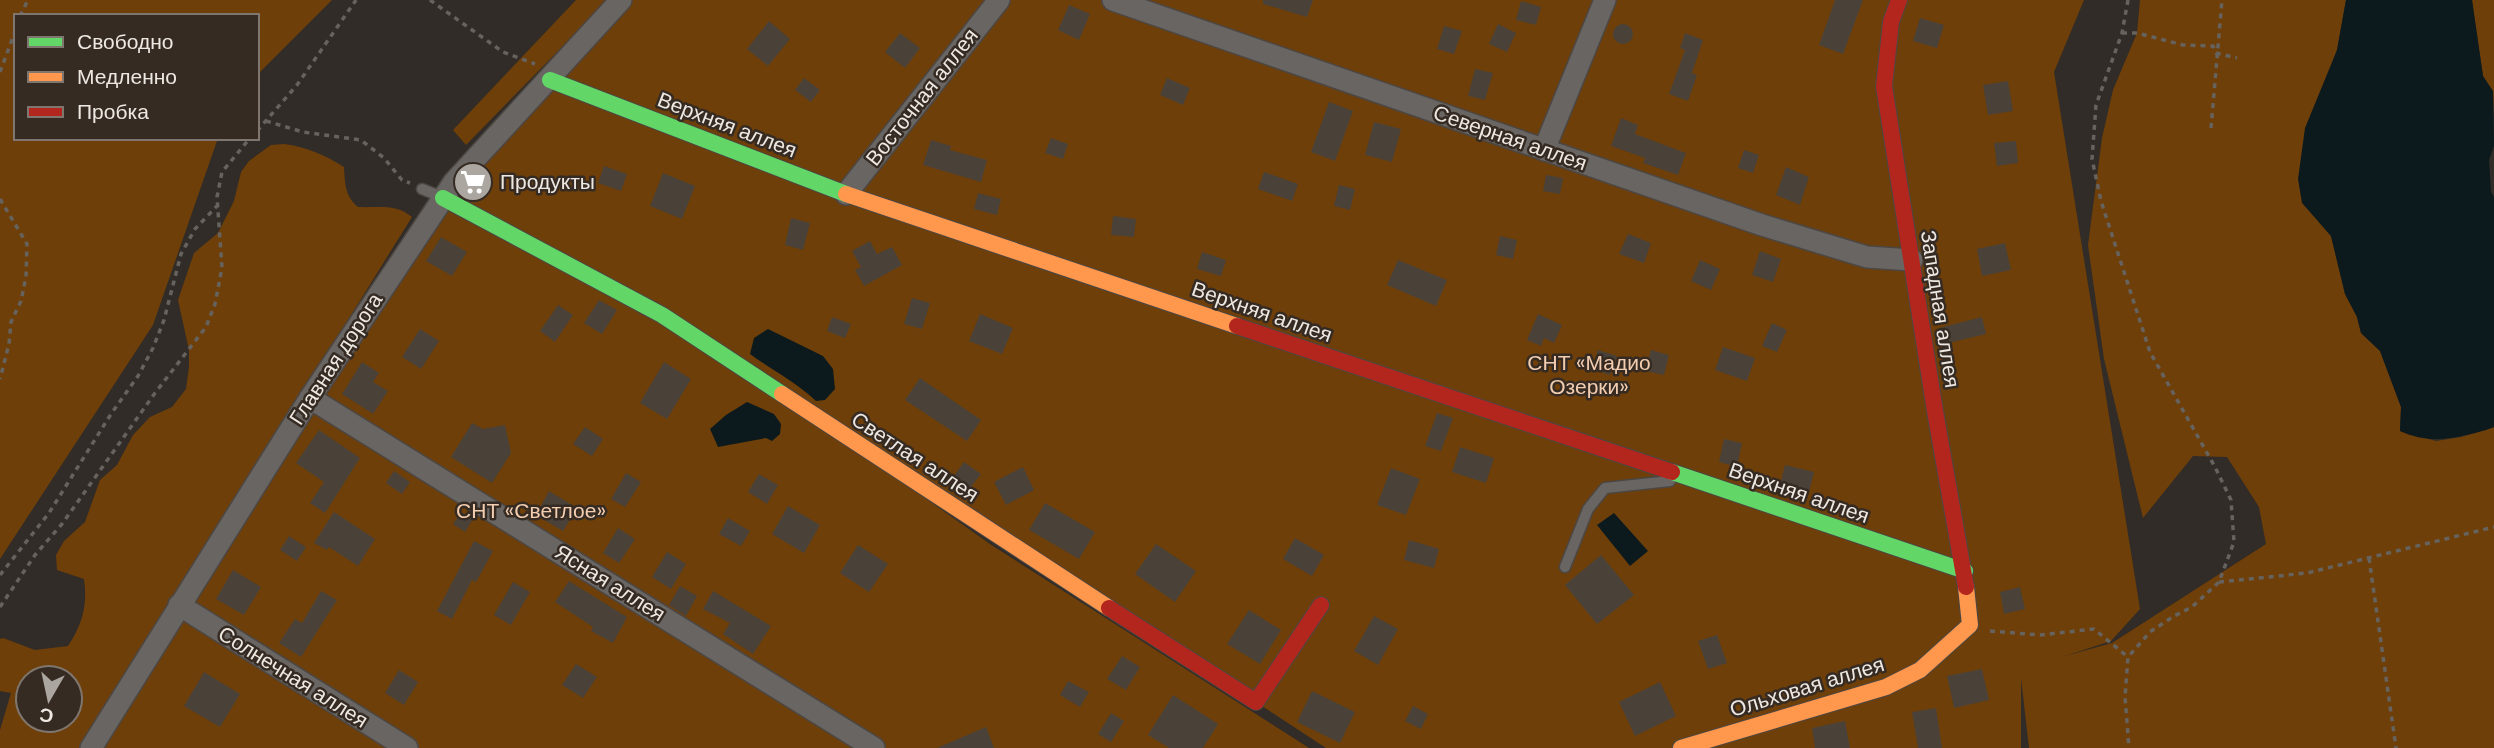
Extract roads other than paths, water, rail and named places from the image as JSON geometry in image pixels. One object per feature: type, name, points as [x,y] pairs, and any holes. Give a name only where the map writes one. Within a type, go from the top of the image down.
[{"type":"street","name":"Главная дорога","points":[[91,748],[310,398],[454,182],[621,0]]},
{"type":"street","name":"Восточная аллея","points":[[846,194],[999,0]]},
{"type":"street","name":"Северная аллея","points":[[1113,0],[1762,225],[1867,257],[1912,260]]},
{"type":"street","points":[[1545,150],[1605,0]]},
{"type":"street","name":"Западная аллея","points":[[1899,0],[1891,22],[1884,86],[1935,411],[1965,571],[1970,625]]},
{"type":"street","name":"Верхняя аллея","points":[[553,76],[846,194],[1965,571]]},
{"type":"street","name":"Светлая аллея","points":[[443,198],[662,315],[998,537],[1256,702],[1321,605]]},
{"type":"street","name":"Ясная аллея","points":[[310,398],[874,748]]},
{"type":"street","name":"Солнечная аллея","points":[[178,606],[407,748]]},
{"type":"street","name":"Ольховая аллея","points":[[1681,748],[1886,687],[1920,670],[1970,625]]},
{"type":"lane","points":[[422,189],[443,198]]},
{"type":"lane","points":[[1565,567],[1588,509],[1605,488],[1690,478]]},
{"type":"place","name":"Продукты","points":[[473,182]]},
{"type":"park label","name":"СНТ «Мадио Озерки»","points":[[1589,375]]},
{"type":"park label","name":"СНТ «Светлое»","points":[[531,511]]}]
